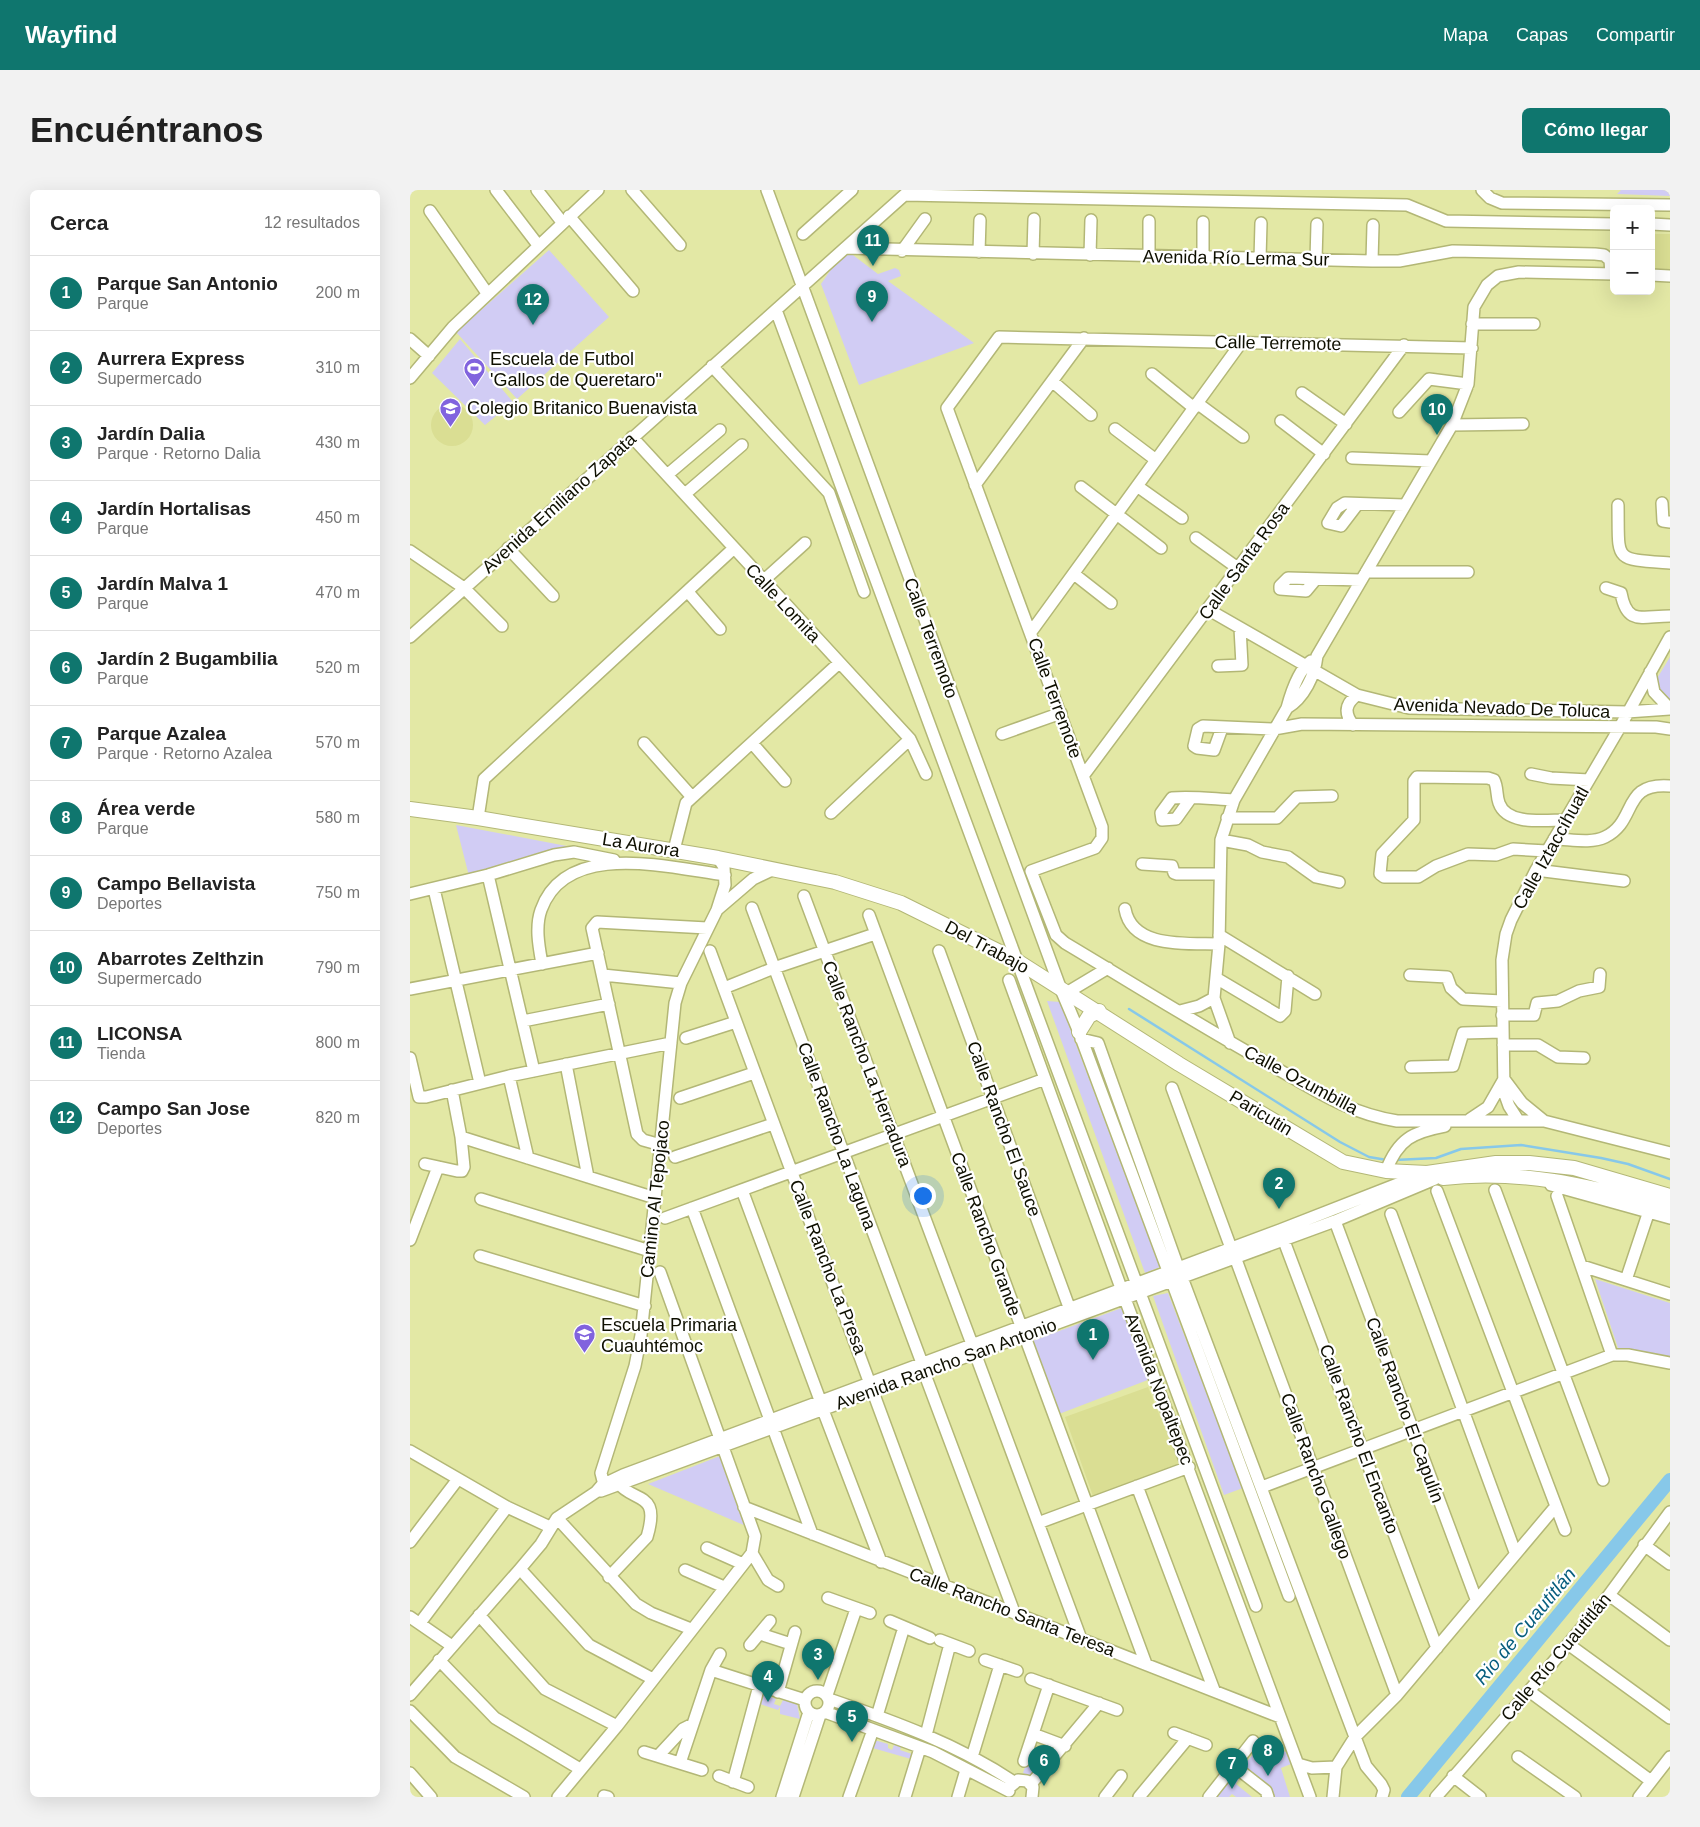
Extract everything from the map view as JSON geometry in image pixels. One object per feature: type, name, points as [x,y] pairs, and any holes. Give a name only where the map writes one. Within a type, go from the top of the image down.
[{"type":"main road","name":"La Aurora","points":[[410,809],[478,818],[674,850],[774,869],[871,892]]},
{"type":"main road","name":"Del Trabajo","points":[[871,892],[901,903],[1014,959],[1099,1011]]},
{"type":"main road","points":[[1080,1035],[1089,1016],[1099,1011]]},
{"type":"main road","name":"Paricutin","points":[[1099,1011],[1179,1064],[1343,1162],[1389,1162],[1433,1181]]},
{"type":"main road","points":[[1433,1181],[1496,1163],[1529,1162],[1574,1168],[1670,1196]]},
{"type":"main road","points":[[1433,1181],[1452,1177],[1534,1177],[1564,1181],[1670,1207]]},
{"type":"street","points":[[496,190],[538,245]]},
{"type":"street","points":[[537,190],[633,291]]},
{"type":"street","points":[[410,378],[453,327],[487,293],[598,190]]},
{"type":"street","points":[[632,190],[680,246]]},
{"type":"street","name":"Calle Terremoto","points":[[766,190],[1064,990],[1168,1276],[1289,1596]]},
{"type":"street","points":[[803,234],[852,190]]},
{"type":"street","points":[[1482,190],[1490,198],[1502,203],[1670,205]]},
{"type":"street","points":[[907,192],[1407,206],[1418,208],[1435,218],[1446,221],[1610,224]]},
{"type":"street","name":"Avenida Emiliano Zapata","points":[[410,637],[907,192]]},
{"type":"street","points":[[430,211],[487,293]]},
{"type":"street","points":[[902,251],[925,219]]},
{"type":"street","points":[[1033,254],[1034,219]]},
{"type":"street","points":[[978,252],[980,220]]},
{"type":"street","points":[[1090,220],[1090,255]]},
{"type":"street","points":[[1149,221],[1149,256]]},
{"type":"street","points":[[1203,257],[1204,222]]},
{"type":"street","points":[[1260,259],[1261,223]]},
{"type":"street","points":[[1316,260],[1317,224]]},
{"type":"street","points":[[1655,224],[1670,225]]},
{"type":"street","points":[[1372,225],[1372,261]]},
{"type":"street","name":"Avenida Río Lerma Sur","points":[[845,248],[902,251],[1372,261],[1399,261],[1453,250],[1596,254],[1610,260]]},
{"type":"street","points":[[1230,1042],[1214,998],[1219,940],[1221,840],[1227,818],[1234,800],[1274,729],[1287,708],[1297,702],[1310,667],[1452,425],[1468,384],[1472,348],[1472,324],[1477,298],[1487,285],[1498,276],[1519,272],[1610,274]]},
{"type":"street","points":[[1655,275],[1670,276]]},
{"type":"street","name":"Calle Terremoto","points":[[776,310],[1014,959],[1139,1287],[1256,1606]]},
{"type":"street","points":[[1472,324],[1534,324]]},
{"type":"street","name":"Calle Terremote","points":[[1031,872],[1095,848],[1102,838],[1102,827],[947,408],[999,337],[1472,348]]},
{"type":"street","points":[[975,485],[1084,338]]},
{"type":"street","points":[[410,339],[429,356]]},
{"type":"street","points":[[1031,632],[1241,343]]},
{"type":"street","name":"Calle Santa Rosa","points":[[1083,776],[1209,610],[1404,345]]},
{"type":"street","points":[[712,366],[829,493],[864,592]]},
{"type":"street","points":[[1152,374],[1242,437]]},
{"type":"street","points":[[1399,412],[1429,380],[1468,384]]},
{"type":"street","points":[[1052,381],[1091,415]]},
{"type":"street","points":[[1302,393],[1346,424]]},
{"type":"street","points":[[1281,420],[1324,454]]},
{"type":"street","points":[[1452,425],[1523,424]]},
{"type":"street","points":[[1115,429],[1156,460]]},
{"type":"street","points":[[667,475],[720,430]]},
{"type":"street","name":"Calle Lomita","points":[[632,437],[733,549],[910,739],[926,774]]},
{"type":"street","points":[[685,494],[742,445]]},
{"type":"street","points":[[1352,458],[1432,461]]},
{"type":"street","points":[[1137,486],[1182,518]]},
{"type":"street","points":[[1081,487],[1161,548]]},
{"type":"street","points":[[1662,503],[1663,520],[1670,522]]},
{"type":"street","points":[[1357,505],[1341,526],[1331,526],[1328,523],[1328,519],[1340,505],[1357,505],[1404,505]]},
{"type":"street","points":[[1618,506],[1618,550],[1624,558],[1631,561],[1670,563]]},
{"type":"street","points":[[1196,538],[1239,569]]},
{"type":"street","points":[[763,581],[805,543]]},
{"type":"street","points":[[508,548],[553,596]]},
{"type":"street","points":[[478,818],[484,779],[733,549]]},
{"type":"street","points":[[410,551],[464,588],[502,626]]},
{"type":"street","points":[[1316,579],[1468,572]]},
{"type":"street","points":[[1074,574],[1111,603]]},
{"type":"street","points":[[1606,588],[1621,593],[1626,612],[1632,616],[1670,616]]},
{"type":"street","points":[[688,592],[720,629]]},
{"type":"street","name":"Avenida Nevado De Toluca","points":[[1209,610],[1357,695],[1409,708],[1627,712],[1670,709]]},
{"type":"street","points":[[1218,666],[1242,665],[1240,628]]},
{"type":"street","name":"Calle Iztaccíhuatl","points":[[1518,1120],[1509,1106],[1504,1092],[1502,960],[1506,934],[1547,850],[1620,727],[1670,637]]},
{"type":"street","points":[[674,850],[686,803],[839,663]]},
{"type":"street","points":[[1650,672],[1654,692],[1670,709]]},
{"type":"street","points":[[1353,725],[1348,718],[1346,709],[1350,701],[1357,695]]},
{"type":"street","points":[[1287,708],[1292,718],[1302,724]]},
{"type":"street","points":[[1002,734],[1060,713]]},
{"type":"street","name":"Avenida Nevado De Toluca","points":[[1222,728],[1274,729],[1302,724],[1670,729]]},
{"type":"street","points":[[832,813],[910,739]]},
{"type":"street","points":[[752,742],[785,781]]},
{"type":"street","points":[[644,743],[692,797]]},
{"type":"street","points":[[1531,774],[1551,778],[1588,780]]},
{"type":"street","points":[[1547,850],[1513,849],[1496,855],[1468,854],[1436,866],[1417,877],[1384,877],[1380,874],[1382,854],[1414,820],[1414,781],[1417,777],[1488,778],[1494,780],[1497,785],[1499,804],[1505,813],[1516,819],[1565,820]]},
{"type":"street","points":[[1554,839],[1596,840],[1605,837],[1617,829],[1644,788],[1654,784],[1670,786]]},
{"type":"street","points":[[1227,818],[1277,818],[1297,797],[1332,796]]},
{"type":"street","points":[[1191,798],[1176,819],[1162,820],[1160,817],[1172,798],[1191,798],[1234,800]]},
{"type":"street","points":[[1221,840],[1248,845],[1262,852],[1288,857],[1316,877],[1339,882]]},
{"type":"street","points":[[410,894],[488,875],[554,855],[574,852],[623,862],[725,876],[718,858]]},
{"type":"street","points":[[542,964],[538,936],[541,911],[550,894],[561,881],[580,870],[598,865],[623,862]]},
{"type":"street","points":[[1142,864],[1172,866],[1174,873],[1177,874],[1219,874]]},
{"type":"street","name":"Camino Al Tepojaco","points":[[717,910],[752,879],[774,869]]},
{"type":"street","points":[[1536,870],[1624,881]]},
{"type":"street","name":"Calle Ozumbilla","points":[[1031,872],[1056,935],[1230,1042],[1346,1108],[1376,1118],[1398,1121],[1544,1121],[1670,1153]]},
{"type":"street","points":[[488,875],[534,1071]]},
{"type":"street","name":"Camino Al Tepojaco","points":[[602,1489],[601,1473],[635,1366],[645,1306],[674,1003],[680,983],[717,910],[725,885],[725,876]]},
{"type":"street","points":[[434,889],[480,1083]]},
{"type":"street","name":"Calle Rancho La Herradura","points":[[804,896],[1081,1639]]},
{"type":"street","name":"Calle Rancho La Laguna","points":[[752,908],[1014,1612]]},
{"type":"street","points":[[1125,909],[1127,921],[1133,928],[1154,940],[1219,940],[1288,976],[1315,994]]},
{"type":"street","name":"Calle Rancho Grande","points":[[868,915],[1146,1664]]},
{"type":"street","points":[[661,1146],[643,1140],[637,1134],[592,928],[597,922],[707,928]]},
{"type":"street","points":[[724,988],[774,968],[875,934]]},
{"type":"street","name":"Calle Rancho La Presa","points":[[710,951],[773,1124],[873,1386],[944,1584]]},
{"type":"street","name":"Calle Rancho El Sauce","points":[[939,951],[1069,1307]]},
{"type":"street","points":[[410,989],[598,953]]},
{"type":"street","points":[[1064,990],[1108,968]]},
{"type":"street","points":[[1410,974],[1447,977],[1452,988],[1463,999],[1502,1001]]},
{"type":"street","points":[[1502,1015],[1534,1015],[1537,1003],[1558,1001],[1573,993],[1599,987],[1600,974]]},
{"type":"street","points":[[603,975],[680,983]]},
{"type":"street","points":[[1216,978],[1280,1016],[1285,1011],[1288,976]]},
{"type":"street","name":"Avenida Nopaltepec","points":[[1009,980],[1310,1797]]},
{"type":"street","points":[[1180,1011],[1199,1006],[1214,998]]},
{"type":"street","points":[[523,1021],[609,1004]]},
{"type":"street","points":[[686,1038],[736,1022]]},
{"type":"street","points":[[1411,1067],[1452,1066],[1463,1033],[1502,1032]]},
{"type":"street","points":[[1080,1035],[1098,1043],[1180,1272],[1366,1766],[1384,1790],[1382,1797]]},
{"type":"street","points":[[410,1058],[419,1097],[509,1076],[671,1043]]},
{"type":"street","points":[[1503,1045],[1538,1045],[1558,1057],[1584,1058]]},
{"type":"street","points":[[566,1064],[588,1177]]},
{"type":"street","points":[[680,1098],[754,1073]]},
{"type":"street","points":[[509,1076],[528,1158]]},
{"type":"street","points":[[665,1218],[942,1115],[1045,1079]]},
{"type":"street","points":[[1389,1162],[1402,1142],[1419,1132],[1464,1122],[1488,1107],[1504,1079],[1522,1103],[1544,1121]]},
{"type":"street","name":"Calle Rancho Gallego","points":[[1172,1088],[1397,1695]]},
{"type":"street","points":[[425,1164],[462,1171],[464,1167],[462,1138],[452,1090]]},
{"type":"street","name":"Calle Iztaccíhuatl","points":[[1491,1120],[1504,1092]]},
{"type":"street","points":[[675,1157],[773,1124]]},
{"type":"street","points":[[462,1138],[655,1198]]},
{"type":"street","points":[[410,1240],[438,1167]]},
{"type":"street","points":[[1534,1177],[1567,1191],[1670,1218]]},
{"type":"street","points":[[1433,1181],[1565,1530]]},
{"type":"street","name":"Avenida Rancho San Antonio","points":[[1282,1234],[1335,1221],[1433,1181]]},
{"type":"street","name":"Avenida Rancho San Antonio","points":[[411,1692],[520,1569],[541,1544],[554,1523],[602,1489],[1168,1276],[1433,1181]]},
{"type":"street","points":[[742,1190],[881,1562]]},
{"type":"street","points":[[1495,1190],[1603,1480]]},
{"type":"street","points":[[1557,1196],[1612,1355]]},
{"type":"street","points":[[481,1199],[650,1251]]},
{"type":"street","points":[[692,1208],[812,1534]]},
{"type":"street","points":[[1626,1280],[1649,1211]]},
{"type":"street","points":[[1391,1214],[1516,1552]]},
{"type":"street","name":"Calle Rancho El Capulín","points":[[1335,1221],[1476,1600]]},
{"type":"street","name":"Calle Rancho El Encanto","points":[[1282,1234],[1437,1648]]},
{"type":"street","points":[[480,1256],[645,1306]]},
{"type":"street","points":[[1582,1266],[1670,1294]]},
{"type":"street","points":[[558,1797],[617,1726],[691,1629],[752,1554],[755,1536],[720,1444],[660,1272]]},
{"type":"street","name":"Avenida Rancho San Antonio","points":[[1022,1331],[1069,1307],[1123,1293]]},
{"type":"street","points":[[1262,1487],[1612,1355],[1628,1355],[1670,1363]]},
{"type":"street","points":[[410,1452],[507,1507],[554,1523],[636,1604],[651,1613],[691,1629]]},
{"type":"street","points":[[1038,1523],[1189,1467]]},
{"type":"street","points":[[410,1542],[458,1480]]},
{"type":"street","points":[[609,1577],[647,1537],[649,1530],[648,1505],[643,1498],[618,1482]]},
{"type":"street","points":[[1137,1486],[1214,1690]]},
{"type":"street","points":[[1333,1797],[1336,1767],[1355,1737],[1397,1695],[1556,1506]]},
{"type":"street","points":[[452,1646],[415,1620],[507,1507]]},
{"type":"street","name":"Calle Rancho Santa Teresa","points":[[744,1507],[1280,1717]]},
{"type":"street","name":"Calle Río Cuautitlán","points":[[1436,1797],[1529,1691],[1609,1595],[1670,1512]]},
{"type":"street","points":[[1644,1545],[1670,1564]]},
{"type":"street","points":[[707,1548],[743,1564]]},
{"type":"street","points":[[752,1554],[768,1580],[778,1586]]},
{"type":"street","points":[[520,1569],[589,1645],[653,1679]]},
{"type":"street","points":[[686,1570],[724,1587]]},
{"type":"street","points":[[1609,1595],[1670,1640]]},
{"type":"street","points":[[828,1598],[870,1613]]},
{"type":"street","points":[[782,1797],[818,1713],[829,1703],[828,1697],[856,1609]]},
{"type":"street","points":[[479,1615],[545,1689],[617,1726]]},
{"type":"street","points":[[750,1645],[770,1621]]},
{"type":"street","points":[[890,1621],[969,1651]]},
{"type":"street","points":[[877,1716],[904,1627]]},
{"type":"street","points":[[778,1692],[795,1632]]},
{"type":"street","points":[[760,1634],[791,1644]]},
{"type":"street","points":[[926,1735],[940,1640]]},
{"type":"street","points":[[1568,1644],[1670,1718]]},
{"type":"street","points":[[680,1763],[711,1670],[720,1654]]},
{"type":"street","points":[[439,1660],[495,1718],[580,1769]]},
{"type":"street","points":[[985,1660],[1017,1672]]},
{"type":"street","points":[[972,1757],[1000,1665]]},
{"type":"street","points":[[711,1670],[805,1700],[818,1713],[873,1730],[920,1748],[1011,1790]]},
{"type":"street","points":[[1031,1678],[1117,1710]]},
{"type":"street","points":[[1024,1761],[1049,1685]]},
{"type":"street","points":[[733,1782],[759,1686]]},
{"type":"street","points":[[805,1700],[814,1691],[926,1735],[972,1757],[1011,1790]]},
{"type":"street","points":[[1529,1691],[1651,1781]]},
{"type":"street","points":[[1011,1790],[1023,1780],[1034,1792],[1065,1746],[1099,1703]]},
{"type":"street","points":[[410,1712],[455,1757],[524,1797]]},
{"type":"street","points":[[793,1797],[818,1713]]},
{"type":"street","points":[[658,1756],[684,1730],[693,1724]]},
{"type":"street","points":[[849,1797],[873,1730]]},
{"type":"street","points":[[1174,1733],[1206,1745]]},
{"type":"street","points":[[1033,1734],[1065,1746]]},
{"type":"street","points":[[1139,1797],[1188,1738]]},
{"type":"street","points":[[1209,1797],[1253,1741]]},
{"type":"street","points":[[905,1797],[920,1748]]},
{"type":"street","points":[[644,1752],[702,1770]]},
{"type":"street","points":[[1518,1757],[1575,1797]]},
{"type":"street","points":[[1639,1797],[1668,1762]]},
{"type":"street","points":[[1298,1764],[1312,1768],[1336,1767]]},
{"type":"street","points":[[1234,1766],[1266,1790],[1268,1797]]},
{"type":"street","points":[[958,1797],[966,1770]]},
{"type":"street","points":[[410,1774],[431,1797]]},
{"type":"street","points":[[719,1776],[748,1787]]},
{"type":"street","points":[[1105,1797],[1121,1776]]},
{"type":"street","points":[[1453,1776],[1480,1797]]},
{"type":"shaded area","points":[[1621,190],[1670,190],[1670,196],[1617,194]]},
{"type":"shaded area","points":[[1655,234],[1670,234],[1670,272],[1655,272]]},
{"type":"shaded area","points":[[845,249],[878,274],[895,268],[899,270],[901,276],[888,281],[974,343],[859,385],[821,284]]},
{"type":"shaded area","points":[[549,250],[609,317],[517,399],[456,332]]},
{"type":"shaded area","name":"Escuela de Futbol 'Gallos de Queretaro\"","points":[[460,339],[513,402],[485,425],[432,373]]},
{"type":"shaded area","name":"Colegio Britanico Buenavista","points":[[456,404],[464,407],[470,413],[473,425],[470,437],[464,443],[448,446],[440,443],[434,437],[431,421],[434,413],[440,407]]},
{"type":"shaded area","points":[[1670,657],[1670,713],[1653,685]]},
{"type":"shaded area","points":[[456,825],[572,847],[469,876]]},
{"type":"shaded area","points":[[1047,1001],[1060,1002],[1160,1267],[1145,1273]]},
{"type":"shaded area","points":[[1595,1279],[1670,1303],[1670,1359],[1618,1348]]},
{"type":"shaded area","points":[[1168,1293],[1243,1488],[1224,1495],[1153,1296]]},
{"type":"shaded area","points":[[1127,1306],[1153,1378],[1059,1414],[1032,1341]]},
{"type":"shaded area","points":[[1148,1387],[1180,1465],[1094,1499],[1065,1417]]},
{"type":"shaded area","points":[[720,1456],[746,1526],[648,1484]]},
{"type":"shaded area","points":[[763,1694],[776,1699],[774,1704],[780,1706],[783,1700],[797,1704],[800,1719],[780,1714],[780,1707],[778,1710],[760,1704]]},
{"type":"shaded area","points":[[871,1739],[888,1744],[888,1748],[892,1750],[894,1745],[901,1747],[900,1750],[912,1754],[911,1759],[869,1747]]},
{"type":"shaded area","points":[[1263,1743],[1286,1752],[1291,1764],[1281,1768],[1290,1797],[1274,1797],[1272,1793],[1242,1767]]},
{"type":"shaded area","points":[[1040,1747],[1054,1753],[1035,1778],[1023,1773],[1026,1764],[1033,1766]]},
{"type":"shaded area","points":[[1235,1773],[1240,1777],[1236,1784],[1252,1797],[1236,1797],[1232,1794],[1229,1797],[1216,1797]]},
{"type":"waterway","points":[[1129,1009],[1340,1142],[1369,1157],[1387,1160]]},
{"type":"waterway","points":[[1395,1160],[1436,1158],[1461,1149],[1521,1145],[1628,1164],[1670,1179]]},
{"type":"waterway","name":"Rio de Cuautitlán","points":[[1408,1797],[1670,1480]]},
{"type":"place","name":"LICONSA","points":[[873,266]]},
{"type":"place","name":"Campo Bellavista","points":[[872,322]]},
{"type":"place","name":"Campo San Jose","points":[[533,325]]},
{"type":"place","name":"Escuela de Futbol 'Gallos de Queretaro\"","points":[[474,388]]},
{"type":"place","name":"Colegio Britanico Buenavista","points":[[451,427]]},
{"type":"place","name":"Abarrotes Zelthzin","points":[[1437,435]]},
{"type":"place","name":"Aurrera Express","points":[[1279,1209]]},
{"type":"place","name":"Escuela Primaria Cuauhtémoc","points":[[585,1354]]},
{"type":"place","name":"Parque San Antonio","points":[[1093,1360]]},
{"type":"place","name":"Jardín Dalia","points":[[818,1680]]},
{"type":"place","name":"Jardín Hortalisas","points":[[768,1702]]},
{"type":"place","name":"Jardín Malva 1","points":[[852,1742]]},
{"type":"place","name":"Área verde","points":[[1268,1776]]},
{"type":"place","name":"Jardín 2 Bugambilia","points":[[1044,1786]]},
{"type":"place","name":"Parque Azalea","points":[[1232,1789]]}]
